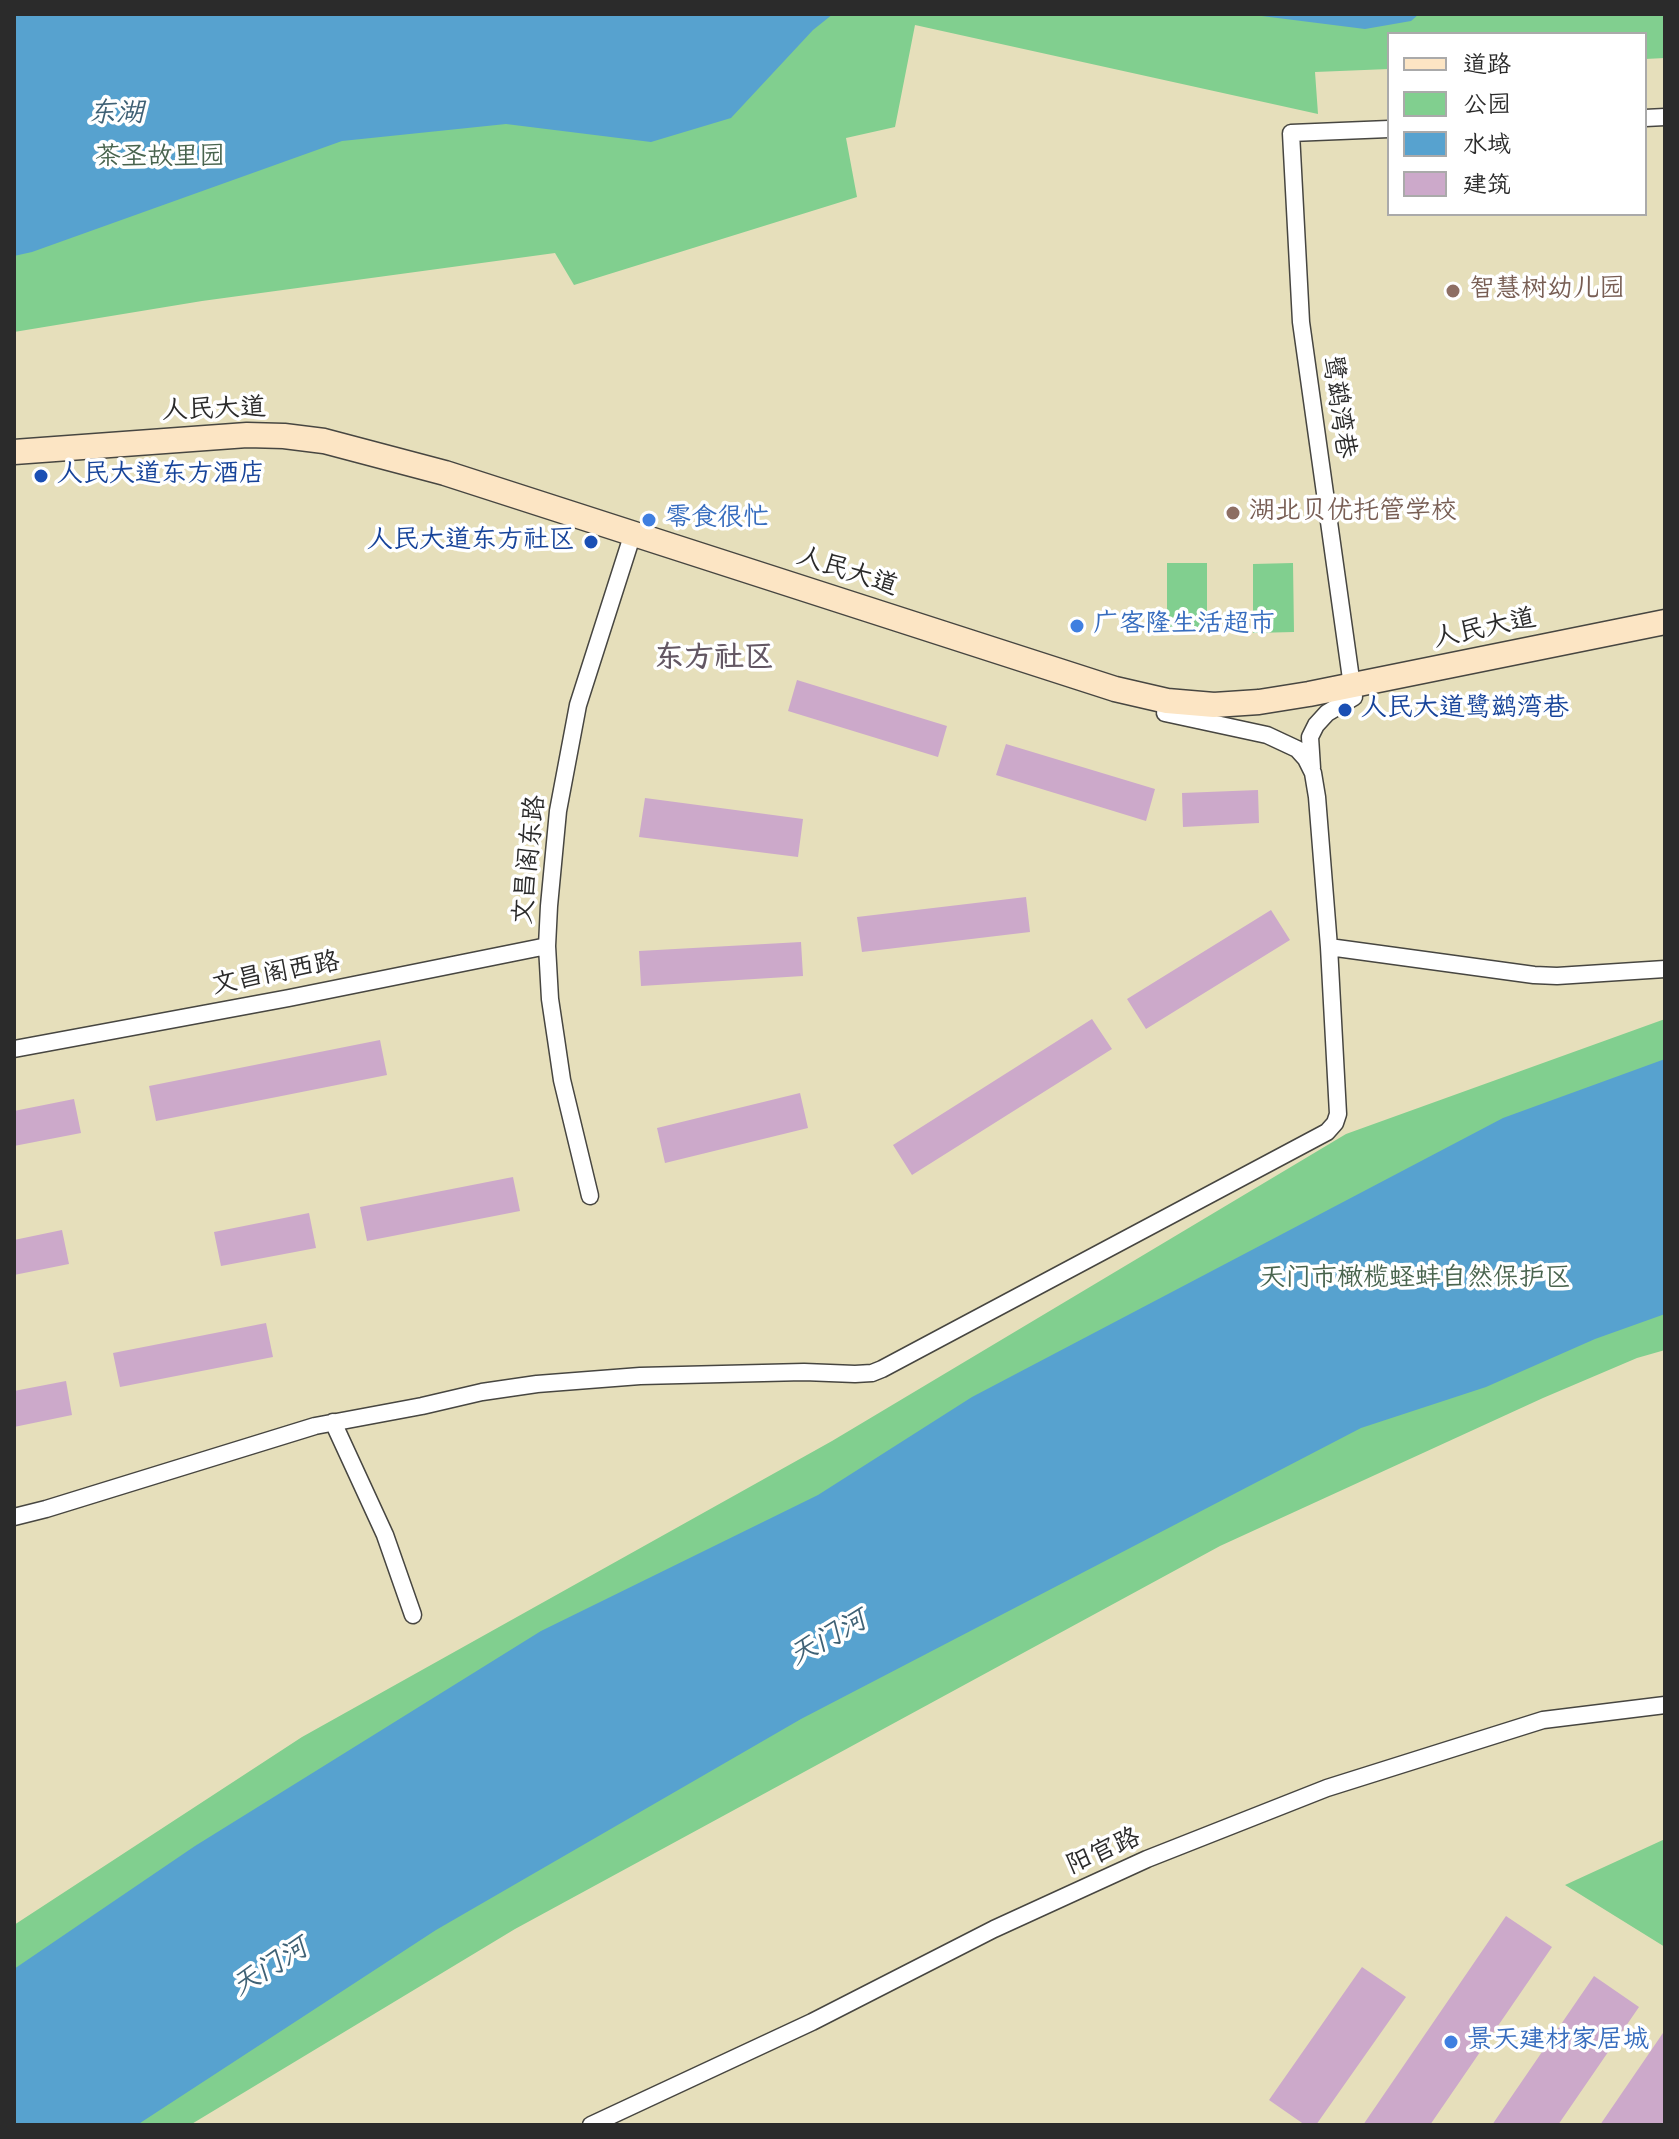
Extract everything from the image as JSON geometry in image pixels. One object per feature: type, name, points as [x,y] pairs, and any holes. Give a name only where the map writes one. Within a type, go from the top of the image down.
[{"type":"main road","name":"人民大道","points":[[14,452],[235,435],[298,438],[365,451],[445,473],[631,540],[1111,701],[1165,713],[1215,717],[1260,714],[1665,622]]},
{"type":"main road","name":"人民大道","points":[[14,464],[247,447],[296,450],[361,463],[631,540],[1115,689],[1167,701],[1214,705],[1353,692],[1665,633]]},
{"type":"street","name":"鹭鹚湾巷","points":[[1353,692],[1301,322],[1291,133],[1387,129]]},
{"type":"street","name":"文昌阁东路","points":[[590,1196],[562,1080],[550,999],[547,946],[552,859],[575,718],[592,655],[631,540]]},
{"type":"street","points":[[14,1517],[315,1426],[482,1392],[537,1384],[640,1376],[872,1373],[1327,1132],[1338,1114],[1329,947],[1310,737],[1327,713],[1353,692]]},
{"type":"street","points":[[1165,713],[1283,741],[1297,749],[1313,773]]},
{"type":"street","name":"文昌阁西路","points":[[14,1049],[547,946]]},
{"type":"street","points":[[1329,947],[1545,976],[1665,969]]},
{"type":"street","points":[[333,1422],[385,1535],[413,1615]]},
{"type":"street","name":"阳官路","points":[[591,2125],[812,2022],[994,1929],[1147,1859],[1300,1798],[1543,1720],[1665,1705]]},
{"type":"green space","name":"茶圣故里园","points":[[14,14],[1665,14],[1665,58],[1647,59],[1647,32],[1387,32],[1387,69],[1315,72],[1318,114],[915,25],[895,127],[846,138],[857,197],[574,285],[555,253],[202,301],[14,332]]},
{"type":"green space","points":[[1167,563],[1207,563],[1207,632],[1167,633]]},
{"type":"green space","points":[[1293,563],[1294,632],[1253,633],[1253,564]]},
{"type":"green space","name":"天门市橄榄蛏蚌自然保护区","points":[[1665,1019],[1665,1350],[1637,1358],[1543,1398],[1220,1546],[515,1929],[190,2125],[14,2125],[14,1925],[302,1737],[832,1441],[1346,1134]]},
{"type":"green space","points":[[1665,1839],[1665,1947],[1565,1885]]},
{"type":"water","name":"东湖","points":[[14,14],[833,14],[813,30],[731,118],[651,142],[506,124],[342,141],[14,256]]},
{"type":"water","points":[[1246,14],[1419,14],[1411,21],[1365,29]]},
{"type":"water","name":"天门市橄榄蛏蚌自然保护区","points":[[1665,1059],[1665,1314],[1595,1339],[1486,1387],[1361,1428],[801,1719],[436,1930],[137,2125],[14,2125],[14,1969],[195,1846],[541,1631],[818,1495],[972,1397],[1503,1118]]},
{"type":"building","points":[[797,680],[947,726],[938,757],[788,711]]},
{"type":"building","points":[[1006,744],[1155,789],[1146,821],[996,775]]},
{"type":"building","points":[[1258,790],[1259,823],[1183,827],[1182,793]]},
{"type":"building","points":[[645,798],[803,819],[798,857],[639,837]]},
{"type":"building","points":[[1026,897],[1030,932],[862,952],[857,917]]},
{"type":"building","points":[[1271,910],[1290,940],[1146,1029],[1127,999]]},
{"type":"building","points":[[801,942],[803,976],[641,986],[639,951]]},
{"type":"building","points":[[1092,1019],[1112,1049],[912,1175],[893,1145]]},
{"type":"building","points":[[380,1040],[387,1075],[156,1121],[149,1086]]},
{"type":"building","points":[[800,1093],[808,1128],[665,1163],[657,1128]]},
{"type":"building","points":[[74,1099],[81,1133],[14,1146],[14,1111]]},
{"type":"building","points":[[513,1177],[520,1211],[367,1241],[360,1207]]},
{"type":"building","points":[[309,1213],[316,1248],[221,1266],[214,1232]]},
{"type":"building","points":[[62,1230],[69,1264],[14,1275],[14,1240]]},
{"type":"building","points":[[266,1323],[273,1357],[120,1387],[113,1353]]},
{"type":"building","points":[[66,1381],[72,1415],[14,1427],[14,1391]]},
{"type":"building","points":[[1506,1916],[1552,1947],[1430,2125],[1363,2125]]},
{"type":"building","points":[[1362,1967],[1406,1997],[1316,2125],[1305,2125],[1269,2100]]},
{"type":"building","points":[[1594,1976],[1639,2007],[1558,2125],[1492,2125]]},
{"type":"building","points":[[1665,2030],[1665,2125],[1600,2125]]},
{"type":"place","name":"智慧树幼儿园","points":[[1453,291]]},
{"type":"place","name":"人民大道东方酒店","points":[[41,476]]},
{"type":"place","name":"湖北贝优托管学校","points":[[1233,513]]},
{"type":"place","name":"零食很忙","points":[[649,520]]},
{"type":"place","name":"人民大道东方社区","points":[[591,542]]},
{"type":"place","name":"广客隆生活超市","points":[[1077,626]]},
{"type":"place","name":"人民大道鹭鹚湾巷","points":[[1345,710]]},
{"type":"place","name":"景天建材家居城","points":[[1451,2042]]},
{"type":"district","name":"东方社区","points":[[714,660]]},
{"type":"water label","name":"天门河","points":[[829,1640]]},
{"type":"water label","name":"天门河","points":[[271,1969]]}]
